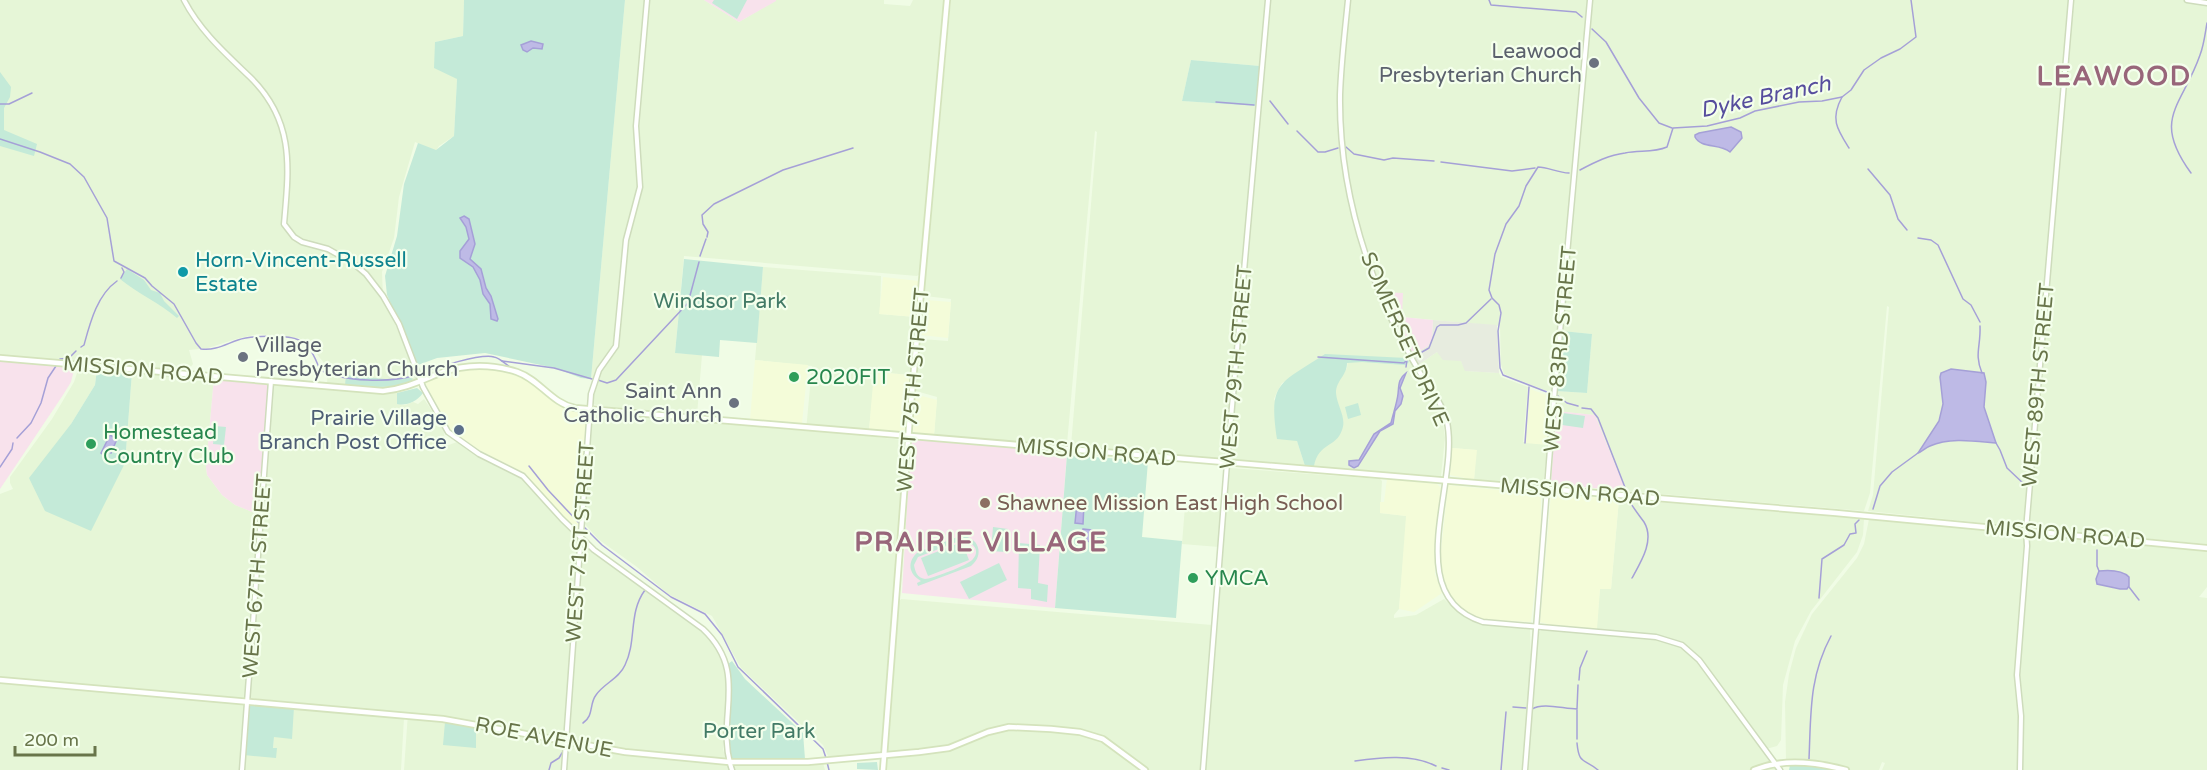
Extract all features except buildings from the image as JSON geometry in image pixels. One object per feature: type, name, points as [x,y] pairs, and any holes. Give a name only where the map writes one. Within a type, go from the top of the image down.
[{"type":"main road","name":"WEST 75TH STREET","points":[[883,770],[909,436],[949,0]]},
{"type":"main road","name":"MISSION ROAD","points":[[0,358],[383,391],[401,389],[420,379],[457,368],[492,367],[529,377],[566,406],[590,409],[2026,530],[2207,548]]},
{"type":"main road","name":"ROE AVENUE","points":[[0,680],[443,719],[651,755],[729,762],[822,761],[884,756],[942,749],[988,732],[1011,727],[1035,727],[1094,735],[1145,770]]},
{"type":"main road","points":[[1754,770],[1775,764],[1821,765],[1846,770]]},
{"type":"street","points":[[184,0],[193,18],[210,39],[263,92],[279,120],[286,141],[289,168],[284,224],[294,237],[302,242],[340,255],[366,274],[395,316],[420,379],[448,432],[479,454],[529,481],[580,537],[703,629],[718,645],[729,679],[726,742],[732,770]]},
{"type":"street","name":"WEST 71ST STREET","points":[[564,770],[590,409],[595,380],[616,346],[626,240],[640,187],[636,126],[647,0]]},
{"type":"street","name":"WEST 79TH STREET","points":[[1203,770],[1227,463],[1268,0]]},
{"type":"street","name":"SOMERSET DRIVE","points":[[1348,0],[1340,91],[1341,133],[1347,181],[1359,234],[1380,293],[1416,365],[1444,413],[1448,435],[1438,563],[1439,577],[1447,595],[1461,612],[1477,620],[1656,637],[1682,645],[1699,660],[1780,770]]},
{"type":"street","name":"WEST 83RD STREET","points":[[1525,770],[1590,0]]},
{"type":"street","name":"WEST 89TH STREET","points":[[2020,770],[2022,716],[2017,675],[2027,546],[2026,530],[2071,0]]},
{"type":"street","points":[[2187,0],[2207,3]]},
{"type":"street","name":"WEST 67TH STREET","points":[[242,770],[271,381]]},
{"type":"shaded area","points":[[0,0],[464,0],[463,36],[435,42],[457,79],[454,136],[439,146],[436,151],[415,142],[399,197],[394,238],[382,272],[383,297],[406,349],[416,378],[415,382],[381,389],[327,384],[328,368],[299,338],[258,334],[208,348],[189,350],[193,364],[187,372],[0,356]]},
{"type":"shaded area","points":[[625,0],[704,0],[739,22],[776,0],[884,0],[884,4],[910,6],[913,0],[946,0],[920,274],[917,276],[684,256],[675,353],[702,355],[697,415],[612,408],[592,404],[596,379],[591,379]]},
{"type":"shaded area","points":[[704,0],[776,0],[776,1],[739,22]]},
{"type":"shaded area","points":[[951,0],[2207,0],[2207,544],[2033,528],[2029,524],[2066,76],[2063,76],[2028,493],[2024,523],[2021,527],[1868,511],[1873,495],[1889,307],[1887,306],[1870,493],[1864,511],[1626,491],[1595,415],[1556,411],[1556,391],[1587,393],[1592,334],[1562,331],[1576,173],[1572,174],[1552,393],[1504,374],[1501,364],[1500,326],[1401,317],[1378,292],[1408,358],[1442,415],[1445,438],[1441,476],[1313,467],[1334,388],[1347,368],[1348,356],[1282,383],[1274,399],[1297,441],[1305,466],[1230,459],[1265,52],[1260,66],[1191,60],[1182,101],[1257,106],[1225,458],[1071,446],[1097,132],[1095,131],[1067,444],[1065,446],[934,436],[937,397],[916,391],[921,339],[948,341],[951,299],[924,295]]},
{"type":"shaded area","points":[[531,41],[543,44],[542,49],[533,48],[527,52],[523,50],[521,45]]},
{"type":"shaded area","points":[[1731,127],[1741,132],[1742,138],[1730,152],[1706,145],[1695,137],[1699,133]]},
{"type":"shaded area","points":[[464,216],[469,219],[475,244],[470,259],[481,269],[497,321],[491,319],[490,304],[483,294],[480,280],[473,267],[460,258],[460,251],[469,239],[466,227],[460,218]]},
{"type":"shaded area","points":[[763,267],[881,276],[880,314],[916,317],[911,375],[875,372],[869,430],[869,436],[904,441],[905,448],[881,750],[877,753],[829,758],[823,745],[741,668],[712,616],[668,594],[637,567],[598,539],[585,524],[591,415],[594,412],[806,431],[812,366],[755,360]]},
{"type":"shaded area","points":[[883,277],[919,281],[916,317],[879,314]]},
{"type":"shaded area","points":[[1381,292],[1403,293],[1402,317],[1433,320],[1432,339],[1428,346],[1413,355]]},
{"type":"shaded area","points":[[926,300],[951,302],[948,338],[921,335],[923,303]]},
{"type":"shaded area","points":[[1433,320],[1497,325],[1499,373],[1465,371],[1461,361],[1443,360],[1437,352],[1418,365],[1413,355],[1428,346],[1432,339]]},
{"type":"shaded area","points":[[1437,352],[1461,361],[1466,371],[1499,373],[1501,377],[1528,387],[1523,442],[1548,445],[1543,485],[1474,480],[1476,450],[1452,448],[1448,416],[1418,365]]},
{"type":"shaded area","points":[[0,359],[75,366],[71,382],[0,489]]},
{"type":"shaded area","points":[[755,360],[808,365],[802,423],[750,420]]},
{"type":"shaded area","points":[[79,367],[97,369],[95,385],[71,424],[125,463],[132,372],[214,377],[207,475],[222,495],[235,505],[260,515],[245,698],[0,678],[0,494],[13,489],[10,477],[52,419],[74,382]]},
{"type":"shaded area","points":[[479,368],[519,375],[536,385],[558,405],[587,412],[578,529],[575,529],[525,475],[479,450],[449,430],[442,419],[425,382],[442,374]]},
{"type":"shaded area","points":[[1951,369],[1984,373],[1986,382],[1984,407],[1996,443],[1946,441],[1918,453],[1939,421],[1943,404],[1941,373]]},
{"type":"shaded area","points":[[874,372],[911,375],[904,433],[869,430]]},
{"type":"shaded area","points":[[1406,373],[1400,388],[1403,396],[1401,404],[1395,411],[1393,424],[1380,431],[1358,466],[1354,468],[1349,465],[1349,461],[1359,460],[1374,434],[1391,423],[1399,382]]},
{"type":"shaded area","points":[[214,377],[270,383],[260,515],[235,505],[222,495],[207,475]]},
{"type":"shaded area","points":[[273,385],[397,393],[397,404],[405,405],[413,402],[418,404],[424,399],[443,427],[446,446],[457,442],[481,458],[518,476],[578,538],[561,770],[404,770],[408,713],[249,698]]},
{"type":"shaded area","points":[[1530,389],[1552,397],[1548,445],[1525,443]]},
{"type":"shaded area","points":[[918,395],[937,400],[934,436],[916,434],[912,430],[915,398]]},
{"type":"shaded area","points":[[1556,411],[1595,415],[1626,491],[1551,484]]},
{"type":"shaded area","points":[[110,435],[117,439],[111,453],[105,456],[101,453]]},
{"type":"shaded area","name":"Shawnee Mission East High School","points":[[911,439],[1067,453],[1055,608],[902,593]]},
{"type":"shaded area","points":[[1452,448],[1477,450],[1474,480],[1450,475]]},
{"type":"shaded area","points":[[1230,468],[1380,479],[1382,481],[1380,513],[1407,516],[1399,609],[1394,618],[1416,615],[1444,599],[1464,617],[1479,624],[1530,629],[1531,663],[1522,770],[1205,770]]},
{"type":"shaded area","points":[[1387,479],[1437,484],[1441,488],[1435,574],[1442,593],[1414,612],[1399,609],[1406,516],[1380,513],[1380,502],[1384,502]]},
{"type":"shaded area","points":[[1448,485],[1541,494],[1541,534],[1531,622],[1492,621],[1479,618],[1465,611],[1444,588],[1440,560]]},
{"type":"shaded area","points":[[1551,494],[1619,499],[1611,589],[1600,589],[1597,629],[1555,626],[1540,622]]},
{"type":"shaded area","points":[[1619,499],[1864,519],[1863,535],[1857,552],[1811,611],[1795,641],[1783,685],[1781,740],[1777,746],[1762,750],[1777,770],[1526,770],[1539,632],[1542,630],[1596,634],[1600,588],[1611,589]]},
{"type":"shaded area","points":[[1077,503],[1084,504],[1083,524],[1075,523]]},
{"type":"shaded area","points":[[1185,506],[1222,509],[1219,547],[1182,544]]},
{"type":"shaded area","points":[[1869,519],[2207,551],[2207,587],[2199,597],[2207,598],[2207,770],[1882,770],[1885,763],[1882,762],[1879,770],[1850,770],[1838,766],[1786,760],[1785,702],[1796,648],[1812,614],[1857,558],[1864,544]]},
{"type":"shaded area","points":[[1083,529],[1092,530],[1095,534],[1094,542],[1082,539]]},
{"type":"shaded area","points":[[583,545],[692,623],[715,644],[723,660],[728,687],[723,749],[727,764],[823,763],[825,770],[566,770]]},
{"type":"shaded area","points":[[2099,571],[2123,573],[2129,577],[2129,586],[2127,589],[2120,589],[2097,584]]},
{"type":"shaded area","points":[[901,599],[1212,625],[1202,770],[886,770]]},
{"type":"shaded area","points":[[0,682],[245,704],[240,770],[0,770]]},
{"type":"shaded area","points":[[294,707],[404,718],[401,770],[243,770],[244,755],[273,748],[274,737]]},
{"type":"green space","points":[[464,0],[625,0],[591,379],[581,378],[555,368],[485,353],[437,358],[418,365],[387,295],[385,276],[397,236],[404,184],[418,143],[436,150],[454,136],[457,79],[434,68],[435,42],[463,36]]},
{"type":"green space","points":[[714,0],[747,0],[737,19],[712,3]]},
{"type":"green space","points":[[1191,60],[1260,66],[1257,106],[1182,101]]},
{"type":"green space","points":[[0,72],[11,87],[10,97],[4,108],[4,130],[37,144],[34,156],[0,146]]},
{"type":"green space","name":"Windsor Park","points":[[684,259],[763,267],[757,343],[720,340],[719,357],[675,353]]},
{"type":"green space","points":[[127,269],[144,280],[151,290],[160,293],[164,301],[179,316],[177,318],[120,279]]},
{"type":"green space","points":[[1562,331],[1592,334],[1587,393],[1556,391]]},
{"type":"green space","points":[[1325,354],[1407,358],[1409,362],[1405,365],[1347,363],[1336,393],[1343,416],[1342,430],[1336,440],[1323,449],[1316,458],[1314,466],[1305,466],[1297,441],[1277,439],[1274,405],[1276,395],[1288,379]]},
{"type":"green space","name":"Homestead Country Club","points":[[97,369],[132,372],[125,463],[91,531],[45,511],[29,478],[71,424],[95,385]]},
{"type":"green space","points":[[346,375],[395,380],[412,377],[413,382],[387,387],[345,385]]},
{"type":"green space","points":[[417,388],[423,393],[417,399],[408,404],[397,404],[397,393]]},
{"type":"green space","points":[[1358,403],[1361,415],[1348,419],[1345,407]]},
{"type":"green space","points":[[1563,413],[1585,416],[1583,428],[1562,425]]},
{"type":"green space","points":[[215,426],[226,427],[224,445],[213,444]]},
{"type":"green space","points":[[1067,455],[1148,461],[1142,537],[1182,541],[1176,618],[1055,608]]},
{"type":"green space","points":[[993,527],[1008,529],[1005,552],[991,551]]},
{"type":"green space","points":[[960,536],[972,539],[979,552],[971,566],[918,586],[917,583],[921,581],[910,567],[912,559],[918,552]],"holes":[[[962,540],[976,549],[975,556],[970,562],[925,579],[917,574],[914,565],[918,557]]]},
{"type":"green space","points":[[962,542],[969,560],[928,576],[921,558]]},
{"type":"green space","points":[[1019,543],[1040,545],[1038,583],[1048,585],[1047,602],[1031,599],[1031,589],[1018,588]]},
{"type":"green space","points":[[999,563],[1007,580],[969,599],[960,582]]},
{"type":"green space","name":"Porter Park","points":[[732,661],[745,679],[803,733],[805,759],[730,758],[731,687],[728,664]]},
{"type":"green space","points":[[250,703],[294,707],[292,739],[274,737],[273,748],[277,748],[276,758],[244,755]]},
{"type":"green space","points":[[445,722],[476,726],[476,748],[443,745]]},
{"type":"green space","points":[[877,762],[878,770],[857,769],[857,763]]},
{"type":"green space","points":[[1802,763],[1846,770],[1789,770],[1790,765]]},
{"type":"waterway","points":[[1489,0],[1491,5],[1576,12],[1582,17]]},
{"type":"waterway","name":"Dyke Branch","points":[[1580,170],[1613,155],[1667,147],[1673,128],[1707,126],[1740,118],[1755,111],[1799,102],[1842,97],[1851,90],[1864,70],[1916,37],[1911,0]]},
{"type":"waterway","points":[[2191,173],[2173,139],[2172,125],[2174,113],[2201,51],[2207,23]]},
{"type":"waterway","points":[[1592,29],[1606,42],[1639,98],[1659,123],[1672,128]]},
{"type":"waterway","points":[[0,104],[9,104],[32,93]]},
{"type":"waterway","points":[[1842,97],[1836,112],[1836,124],[1849,148]]},
{"type":"waterway","points":[[1270,101],[1288,124]]},
{"type":"waterway","points":[[1216,102],[1254,105]]},
{"type":"waterway","points":[[1297,131],[1318,152],[1338,148]]},
{"type":"waterway","points":[[0,139],[70,164],[84,177],[107,218],[114,261],[145,278],[174,304],[201,349],[216,348],[251,337],[286,337],[299,340],[307,346],[320,370],[330,374],[368,380],[406,378],[416,375]]},
{"type":"waterway","points":[[1346,147],[1354,154],[1384,160],[1393,158],[1434,161]]},
{"type":"waterway","points":[[707,237],[708,232],[703,224],[702,215],[714,204],[783,170],[853,148]]},
{"type":"waterway","points":[[1441,162],[1512,171],[1535,168]]},
{"type":"waterway","points":[[1552,394],[1503,375],[1500,368],[1498,331],[1501,313],[1499,305],[1492,298],[1489,290],[1495,254],[1506,224],[1519,206],[1526,186],[1538,167],[1569,173]]},
{"type":"waterway","points":[[1868,169],[1890,195],[1898,219],[1907,230]]},
{"type":"waterway","points":[[1918,238],[1931,240],[1938,245],[1963,299],[1971,305],[1980,322]]},
{"type":"waterway","points":[[700,256],[706,239]]},
{"type":"waterway","points":[[598,380],[607,383],[616,380],[688,303],[699,262]]},
{"type":"waterway","points":[[121,278],[124,272],[122,268]]},
{"type":"waterway","points":[[81,347],[84,345],[99,302],[117,281]]},
{"type":"waterway","points":[[1415,356],[1429,348],[1437,327],[1466,323],[1491,299]]},
{"type":"waterway","points":[[1980,326],[1978,355],[1982,373]]},
{"type":"waterway","points":[[60,359],[69,358],[76,351]]},
{"type":"waterway","points":[[421,373],[488,356],[510,367]]},
{"type":"waterway","points":[[1318,357],[1404,363],[1407,360],[1406,367]]},
{"type":"waterway","points":[[502,361],[554,368],[592,379]]},
{"type":"waterway","points":[[17,438],[31,423],[41,403],[48,378],[56,366]]},
{"type":"waterway","points":[[1525,443],[1529,387]]},
{"type":"waterway","points":[[1558,396],[1567,403],[1578,406]]},
{"type":"waterway","points":[[1582,408],[1591,409],[1598,418],[1626,490]]},
{"type":"waterway","points":[[0,467],[12,449],[13,443]]},
{"type":"waterway","points":[[1996,443],[2007,468],[2025,485]]},
{"type":"waterway","points":[[1873,509],[1880,486],[1892,472],[1918,453]]},
{"type":"waterway","points":[[529,466],[580,524]]},
{"type":"waterway","points":[[1630,502],[1644,522],[1648,536],[1646,551],[1632,578]]},
{"type":"waterway","points":[[1819,598],[1822,559],[1844,545],[1850,534],[1856,533],[1855,524],[1859,520]]},
{"type":"waterway","points":[[584,527],[602,545],[671,597],[705,614],[722,635],[738,667],[823,749],[826,758]]},
{"type":"waterway","points":[[2097,550],[2099,571]]},
{"type":"waterway","points":[[2129,587],[2139,600]]},
{"type":"waterway","points":[[583,723],[589,717],[596,695],[619,674],[625,665],[631,646],[636,608],[645,590]]},
{"type":"waterway","points":[[1809,759],[1812,696],[1819,666],[1831,636]]},
{"type":"waterway","points":[[1579,680],[1580,668],[1587,651]]},
{"type":"waterway","points":[[1532,709],[1548,706],[1577,709],[1578,685]]},
{"type":"waterway","points":[[1513,707],[1526,708]]},
{"type":"waterway","points":[[1577,710],[1577,739]]},
{"type":"waterway","points":[[1501,770],[1506,712]]},
{"type":"waterway","points":[[1577,743],[1581,758],[1598,770]]},
{"type":"waterway","points":[[549,770],[551,763],[562,753]]},
{"type":"waterway","points":[[1355,761],[1407,758],[1436,766]]},
{"type":"waterway","points":[[827,762],[829,770]]},
{"type":"waterway","points":[[1442,768],[1449,770]]},
{"type":"place","name":"Leawood Presbyterian Church","points":[[1594,63]]},
{"type":"place","name":"Horn-Vincent-Russell Estate","points":[[183,272]]},
{"type":"place","name":"Village Presbyterian Church","points":[[243,357]]},
{"type":"place","name":"2020FIT","points":[[794,377]]},
{"type":"place","name":"Saint Ann Catholic Church","points":[[734,403]]},
{"type":"place","name":"Prairie Village Branch Post Office","points":[[459,430]]},
{"type":"place","name":"Homestead Country Club","points":[[91,444]]},
{"type":"place","name":"Shawnee Mission East High School","points":[[985,503]]},
{"type":"place","name":"YMCA","points":[[1193,578]]},
{"type":"district","name":"LEAWOOD","points":[[2114,76]]},
{"type":"district","name":"PRAIRIE VILLAGE","points":[[981,542]]}]
